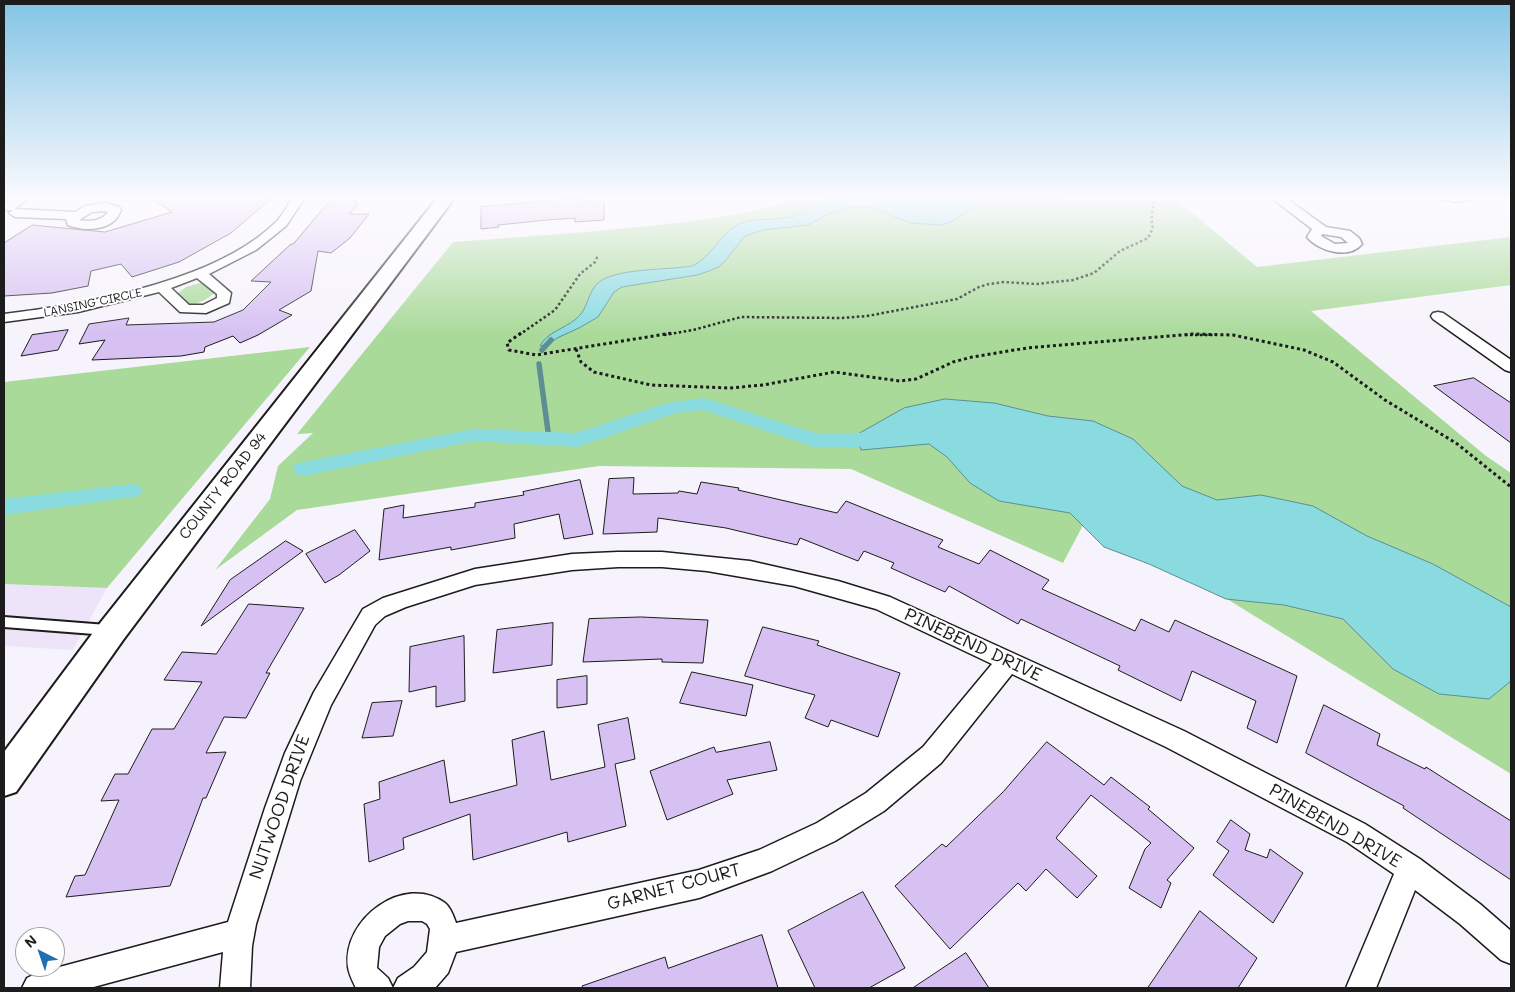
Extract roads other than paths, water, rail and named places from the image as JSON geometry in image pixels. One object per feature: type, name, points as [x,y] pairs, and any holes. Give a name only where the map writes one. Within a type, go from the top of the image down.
[{"type":"street","name":"LANSING CIRCLE","points":[[4,318],[68,311],[110,302],[162,287],[199,273],[256,242]]},
{"type":"street","name":"COUNTY ROAD 94","points":[[4,780],[112,631],[412,242]]},
{"type":"street","points":[[162,287],[185,309],[206,308],[224,300],[224,293],[199,273]]},
{"type":"street","points":[[1438,316],[1511,367]]},
{"type":"street","name":"PINEBEND DRIVE","points":[[373,612],[445,584],[501,571],[550,564],[616,559],[712,562],[781,573],[846,590],[883,603],[1175,739],[1356,833],[1410,869],[1470,914],[1511,950]]},
{"type":"street","name":"NUTWOOD DRIVE","points":[[235,988],[240,932],[286,780],[308,726],[338,668],[373,612]]},
{"type":"street","name":"GARNET COURT","points":[[445,940],[699,884],[763,862],[826,832],[875,802],[932,755],[1008,662]]},
{"type":"street","points":[[1361,988],[1410,869]]},
{"type":"street","points":[[378,988],[370,984],[363,971],[362,956],[368,938],[378,923],[393,912],[408,906],[423,906],[436,913],[443,924],[445,940],[441,957],[430,972],[416,985],[408,988]]},
{"type":"street","points":[[37,988],[240,932]]},
{"type":"lane","points":[[4,622],[112,631]]},
{"type":"water","points":[[718,242],[740,242],[719,267],[697,275],[622,287],[614,292],[598,317],[557,338],[548,345],[540,346],[547,337],[580,315],[594,287],[606,278],[642,270],[692,266],[705,258]]},
{"type":"water","points":[[945,399],[994,403],[1048,416],[1093,421],[1133,439],[1182,486],[1217,500],[1261,495],[1313,506],[1367,536],[1433,564],[1511,607],[1511,681],[1489,699],[1439,694],[1393,669],[1343,619],[1284,605],[1226,599],[1149,564],[1104,547],[1070,513],[999,501],[970,483],[947,457],[929,444],[861,450],[856,435],[904,408]]},
{"type":"waterway","points":[[542,350],[551,340]]},
{"type":"waterway","points":[[539,364],[549,439]]},
{"type":"waterway","points":[[303,469],[474,435],[577,440],[674,407],[704,404],[817,441],[886,439]]},
{"type":"waterway","points":[[4,507],[132,491]]}]
